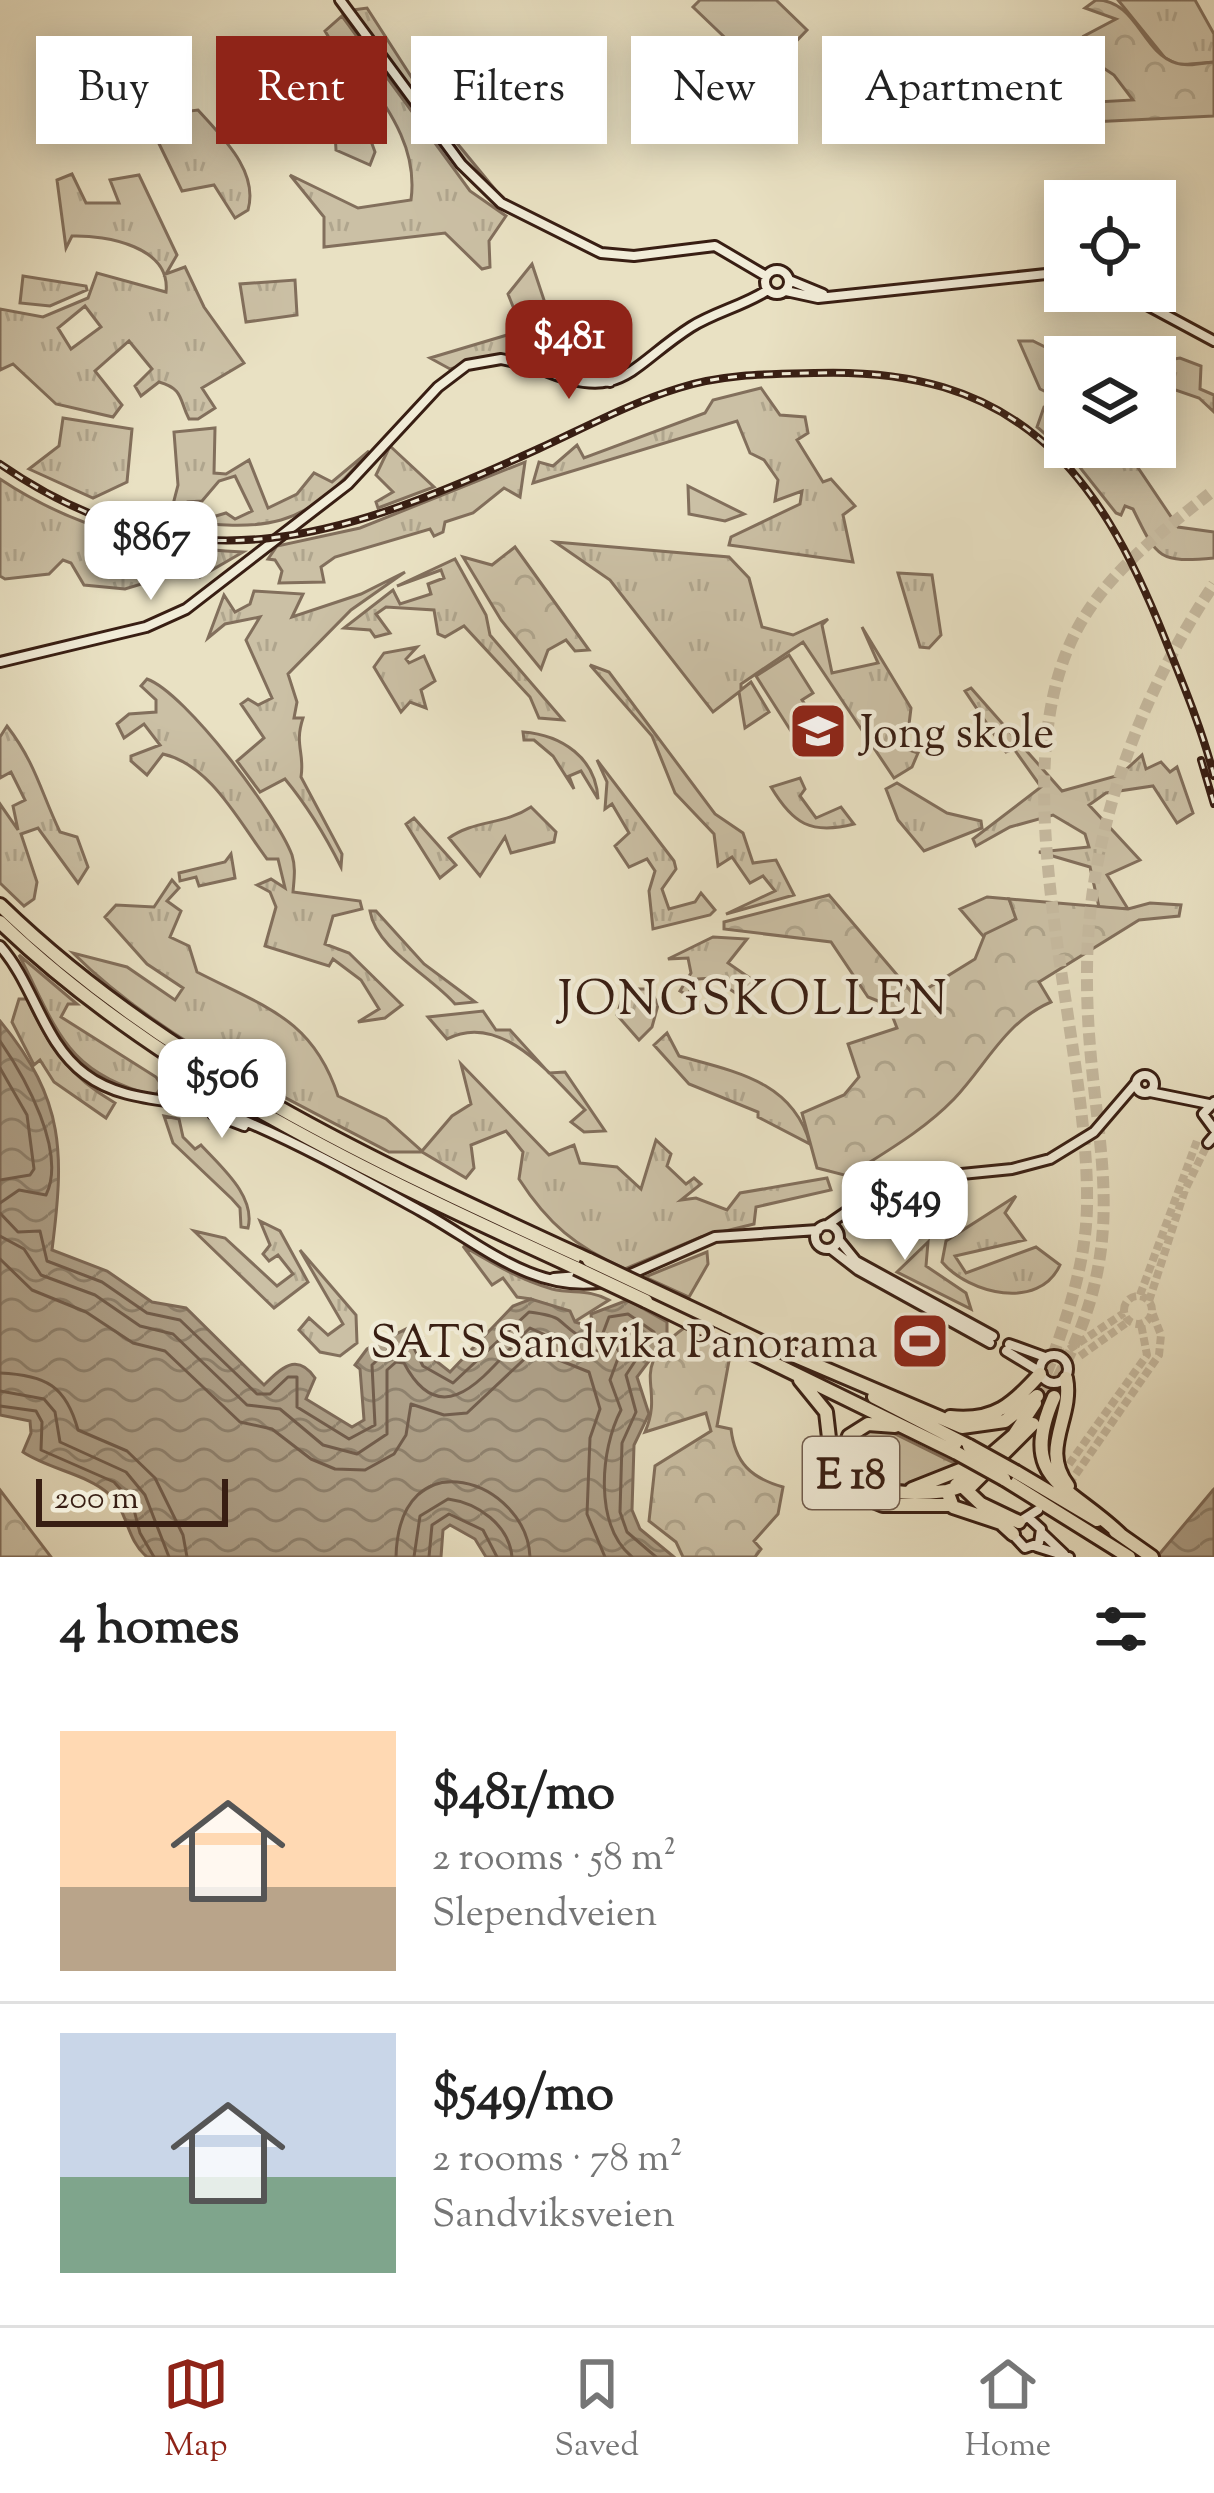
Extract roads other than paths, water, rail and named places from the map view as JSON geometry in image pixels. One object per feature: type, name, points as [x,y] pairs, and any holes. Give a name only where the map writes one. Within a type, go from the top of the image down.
[{"type":"highway","name":"E 18","points":[[0,905],[118,1006],[213,1071],[329,1136],[774,1347],[963,1449],[1126,1547],[1152,1557]]},
{"type":"highway","name":"E 18","points":[[0,922],[112,1017],[203,1077],[320,1142],[576,1268],[962,1427],[988,1427],[1012,1418],[1045,1394]]},
{"type":"highway","name":"E 18","points":[[795,1362],[828,1419],[835,1470],[854,1492],[883,1505],[958,1496]]},
{"type":"highway","name":"E 18","points":[[932,1414],[974,1419],[995,1414],[1021,1398],[1040,1372]]},
{"type":"highway","name":"E 18","points":[[1067,1373],[1068,1396],[1054,1453],[1060,1474],[1126,1547]]},
{"type":"highway","name":"E 18","points":[[810,1385],[963,1449]]},
{"type":"highway","name":"E 18","points":[[1045,1394],[1038,1436],[1040,1459],[1055,1483],[1077,1496]]},
{"type":"highway","points":[[958,1496],[1020,1441],[1045,1394]]},
{"type":"highway","points":[[896,1494],[977,1462],[1022,1427],[1045,1394]]},
{"type":"highway","name":"E 18","points":[[908,1428],[868,1424],[849,1436],[844,1448],[855,1478],[878,1492],[958,1496],[1021,1525]]},
{"type":"highway","points":[[958,1496],[977,1462]]},
{"type":"main road","points":[[340,0],[461,164],[501,203],[601,253],[634,256],[715,246],[766,276]]},
{"type":"main road","points":[[766,276],[779,270],[787,285]]},
{"type":"main road","points":[[0,662],[175,616],[344,488],[457,370],[495,358],[583,383],[610,382],[632,375],[696,324],[787,285],[830,296],[1044,274]]},
{"type":"main road","points":[[766,276],[768,290]]},
{"type":"main road","points":[[1161,312],[1214,340]]},
{"type":"main road","points":[[0,946],[27,982],[58,1045],[80,1071],[113,1090],[230,1114],[541,1276],[591,1278],[722,1236],[820,1232],[839,1236],[856,1261],[992,1339],[858,1270],[831,1249],[820,1232]]},
{"type":"main road","points":[[820,1232],[891,1181],[1012,1169],[1048,1160],[1085,1138],[1145,1075],[1149,1089]]},
{"type":"main road","points":[[1136,1084],[1186,1103],[1212,1103],[1207,1131]]},
{"type":"main road","points":[[1122,1103],[1149,1089]]},
{"type":"main road","points":[[1186,1103],[1207,1131]]},
{"type":"main road","points":[[831,1249],[849,1210]]},
{"type":"main road","points":[[1067,1373],[1059,1356],[1045,1358],[1008,1347],[1049,1383],[1067,1373],[1080,1356]]},
{"type":"main road","points":[[1040,1372],[1045,1358]]},
{"type":"main road","points":[[1021,1525],[1042,1513],[1042,1531],[1035,1546]]},
{"type":"main road","points":[[1021,1525],[1042,1531],[1067,1556]]},
{"type":"main road","points":[[1021,1525],[1020,1546],[1067,1556]]},
{"type":"water","points":[[0,1021],[38,1077],[55,1129],[58,1185],[52,1250],[107,1271],[152,1302],[186,1308],[264,1385],[289,1365],[302,1366],[315,1378],[306,1399],[352,1427],[364,1420],[360,1369],[355,1365],[367,1349],[408,1328],[423,1337],[431,1357],[450,1372],[513,1306],[531,1299],[570,1311],[575,1322],[592,1327],[591,1314],[628,1300],[667,1322],[667,1337],[637,1377],[649,1414],[634,1445],[632,1510],[640,1529],[674,1557],[486,1557],[475,1539],[450,1525],[443,1530],[441,1557],[147,1557],[109,1494],[23,1452],[31,1433],[30,1421],[0,1415]]},
{"type":"water","points":[[1213,1490],[1214,1557],[1157,1557]]},
{"type":"tunnel","points":[[1040,1390],[1077,1277],[1087,1206],[1084,1138],[1045,829],[1045,755],[1056,685],[1080,624],[1107,585],[1214,490]]},
{"type":"tunnel","points":[[1049,1394],[1078,1335],[1095,1282],[1103,1232],[1087,969],[1097,867],[1108,817],[1141,719],[1214,584]]},
{"type":"tunnel","points":[[1140,1295],[1198,1138]]},
{"type":"tunnel","points":[[1149,1301],[1185,1190],[1208,1143]]},
{"type":"tunnel","points":[[1138,1296],[1148,1300],[1152,1310],[1148,1320],[1138,1324],[1128,1320],[1124,1310],[1128,1300],[1138,1296]]},
{"type":"tunnel","points":[[1069,1484],[1159,1355],[1161,1335],[1152,1312]]},
{"type":"tunnel","points":[[1059,1356],[1124,1313]]},
{"type":"tunnel","points":[[1080,1356],[1129,1321]]},
{"type":"tunnel","points":[[1062,1474],[1147,1355],[1141,1324]]},
{"type":"railway","points":[[0,464],[70,505],[137,529],[203,540],[268,538],[334,527],[400,506],[643,401],[696,383],[814,373],[884,375],[944,387],[995,408],[1039,438],[1077,477],[1110,523],[1165,639],[1214,776]]},
{"type":"railway","points":[[1201,760],[1214,804]]},
{"type":"place","name":"Jong skole","points":[[818,731]]},
{"type":"place","name":"SATS Sandvika Panorama","points":[[920,1341]]},
{"type":"district","name":"JONGSKOLLEN","points":[[754,997]]}]
